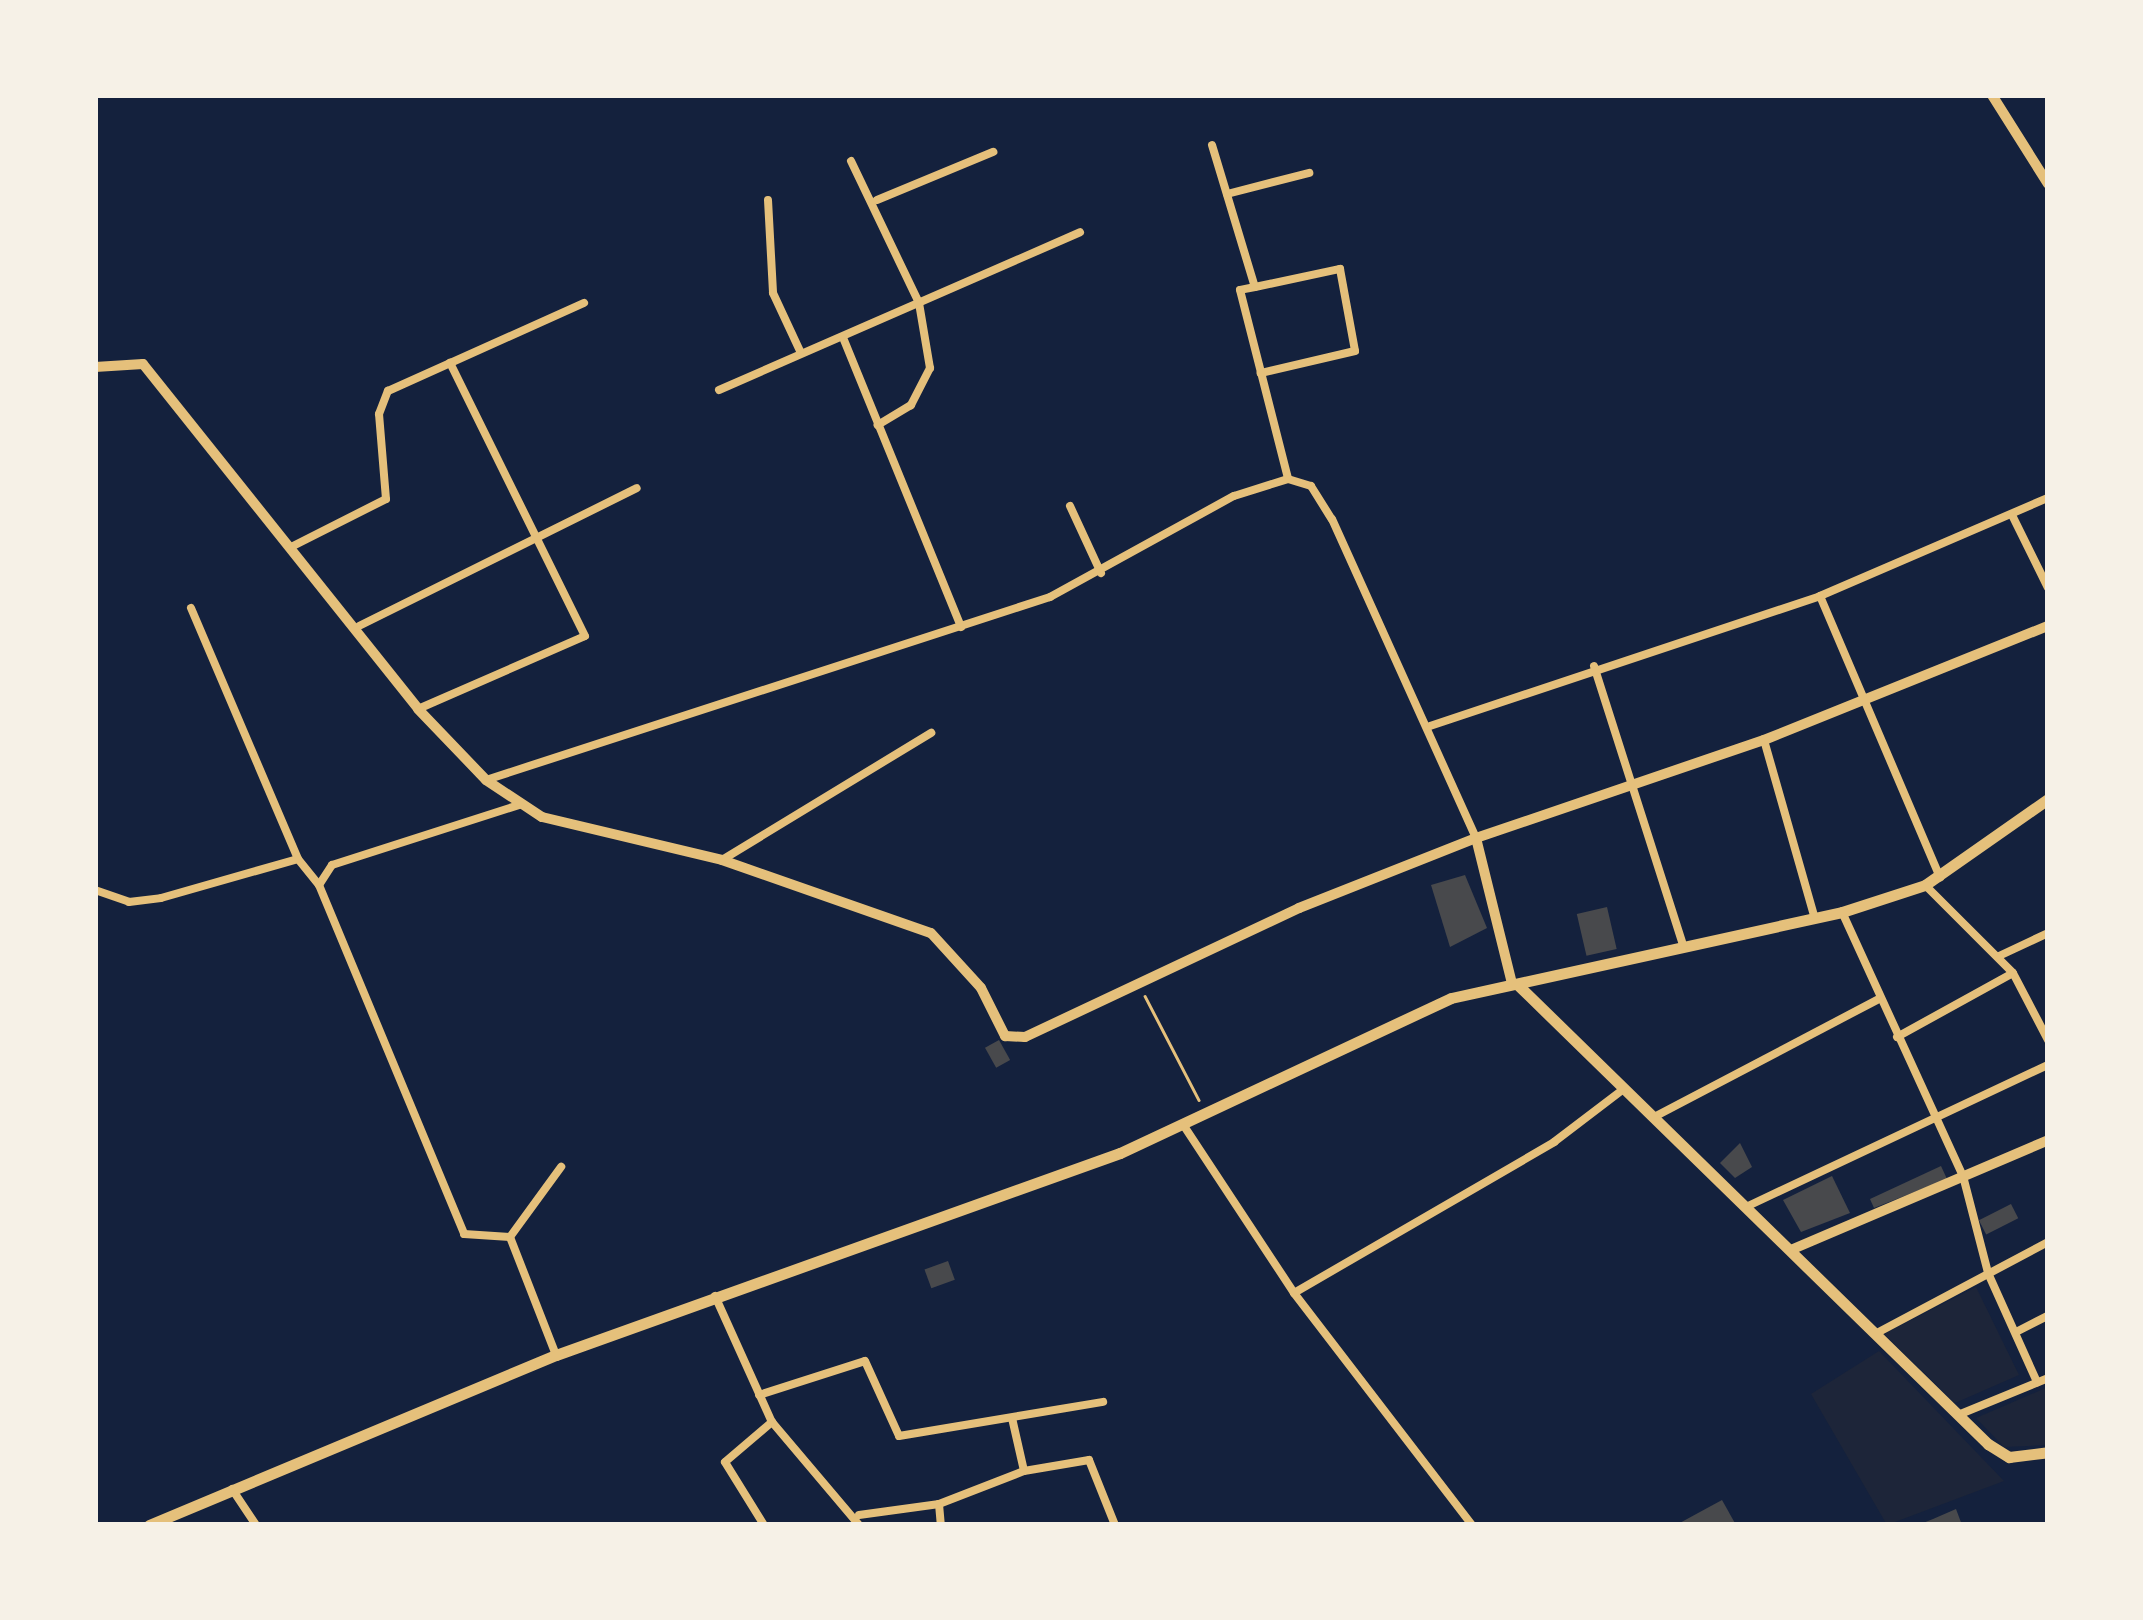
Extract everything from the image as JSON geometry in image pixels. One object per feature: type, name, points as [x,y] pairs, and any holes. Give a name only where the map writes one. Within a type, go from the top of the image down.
[{"type":"main road","points":[[149,1525],[556,1355],[1184,1126],[1393,1022],[1516,984],[1682,942],[1842,912],[1925,885],[2048,799]]},
{"type":"main road","points":[[1516,984],[1999,1453],[2048,1452]]},
{"type":"street","points":[[1992,95],[2048,184]]},
{"type":"street","points":[[1212,145],[1255,287]]},
{"type":"street","points":[[877,200],[993,152]]},
{"type":"street","points":[[851,161],[877,200],[919,304],[930,368],[911,405],[878,424]]},
{"type":"street","points":[[1227,194],[1309,173]]},
{"type":"street","points":[[768,200],[774,292],[800,353]]},
{"type":"street","points":[[719,390],[800,353],[844,340],[1080,232]]},
{"type":"street","points":[[1261,373],[1355,351],[1340,269],[1240,290],[1288,480]]},
{"type":"street","points":[[293,546],[386,499],[379,414],[388,391],[584,303]]},
{"type":"street","points":[[844,340],[961,626]]},
{"type":"street","points":[[418,709],[585,636],[543,536],[450,362]]},
{"type":"street","points":[[95,367],[143,364],[359,626],[418,709],[486,780],[542,817],[722,860],[931,933],[981,988],[1005,1036],[1025,1037],[1298,908],[1476,838],[1764,740],[2048,626]]},
{"type":"street","points":[[486,780],[961,626],[1101,574],[1234,496],[1288,480],[1312,486],[1332,519],[1430,726],[1476,838],[1516,984]]},
{"type":"street","points":[[359,626],[636,488]]},
{"type":"street","points":[[1430,726],[1594,666],[1820,596],[2048,498]]},
{"type":"street","points":[[1070,506],[1101,574]]},
{"type":"street","points":[[2012,516],[2048,588]]},
{"type":"street","points":[[1820,596],[1940,876]]},
{"type":"street","points":[[190,608],[298,860],[320,885],[464,1234],[510,1237]]},
{"type":"street","points":[[1594,666],[1682,942]]},
{"type":"street","points":[[722,860],[931,733]]},
{"type":"street","points":[[1764,740],[1815,918]]},
{"type":"street","points":[[320,885],[332,865],[522,804]]},
{"type":"street","points":[[95,890],[129,902],[161,898],[298,860]]},
{"type":"street","points":[[1925,885],[2013,972],[2048,1040]]},
{"type":"street","points":[[1842,912],[1963,1176],[1988,1273],[2038,1382]]},
{"type":"street","points":[[1998,956],[2048,933]]},
{"type":"street","points":[[1898,1037],[2013,972]]},
{"type":"street","points":[[1656,1116],[1879,999]]},
{"type":"street","points":[[1748,1206],[2048,1065]]},
{"type":"street","points":[[1294,1293],[1554,1142],[1625,1088]]},
{"type":"street","points":[[1184,1126],[1294,1293],[1472,1525]]},
{"type":"street","points":[[1793,1249],[2048,1140]]},
{"type":"street","points":[[510,1237],[560,1168]]},
{"type":"street","points":[[510,1237],[556,1355]]},
{"type":"street","points":[[1875,1334],[2048,1242]]},
{"type":"street","points":[[715,1296],[772,1422],[859,1520],[938,1504],[980,1484],[1024,1471],[1089,1460],[1116,1525]]},
{"type":"street","points":[[2016,1332],[2048,1316]]},
{"type":"street","points":[[759,1395],[864,1361],[899,1436],[1102,1402]]},
{"type":"street","points":[[1958,1415],[2048,1378]]},
{"type":"street","points":[[1012,1418],[1024,1471]]},
{"type":"street","points":[[764,1525],[725,1462],[772,1422]]},
{"type":"street","points":[[232,1489],[256,1525]]},
{"type":"street","points":[[938,1504],[941,1525]]},
{"type":"path","points":[[1139,985],[1207,1114]]},
{"type":"shaded area","points":[[1976,1287],[2019,1375],[1955,1403],[1884,1334]]},
{"type":"shaded area","points":[[1879,1351],[2004,1481],[1887,1525],[1811,1394]]},
{"type":"shaded area","points":[[2048,1387],[2048,1445],[2004,1447],[1976,1418]]},
{"type":"building","points":[[1465,875],[1487,928],[1450,947],[1431,885]]},
{"type":"building","points":[[1607,907],[1617,949],[1586,956],[1577,914]]},
{"type":"building","points":[[999,1040],[1010,1060],[996,1068],[985,1048]]},
{"type":"building","points":[[1740,1143],[1752,1167],[1735,1178],[1720,1163]]},
{"type":"building","points":[[1941,1166],[1947,1179],[1874,1208],[1870,1199]]},
{"type":"building","points":[[1832,1176],[1850,1213],[1801,1232],[1783,1200]]},
{"type":"building","points":[[2011,1204],[2018,1218],[1986,1235],[1979,1220]]},
{"type":"building","points":[[948,1261],[955,1280],[931,1288],[925,1270]]},
{"type":"building","points":[[1722,1500],[1736,1525],[1676,1525]]},
{"type":"building","points":[[1956,1509],[1962,1525],[1918,1525],[1933,1519]]}]
